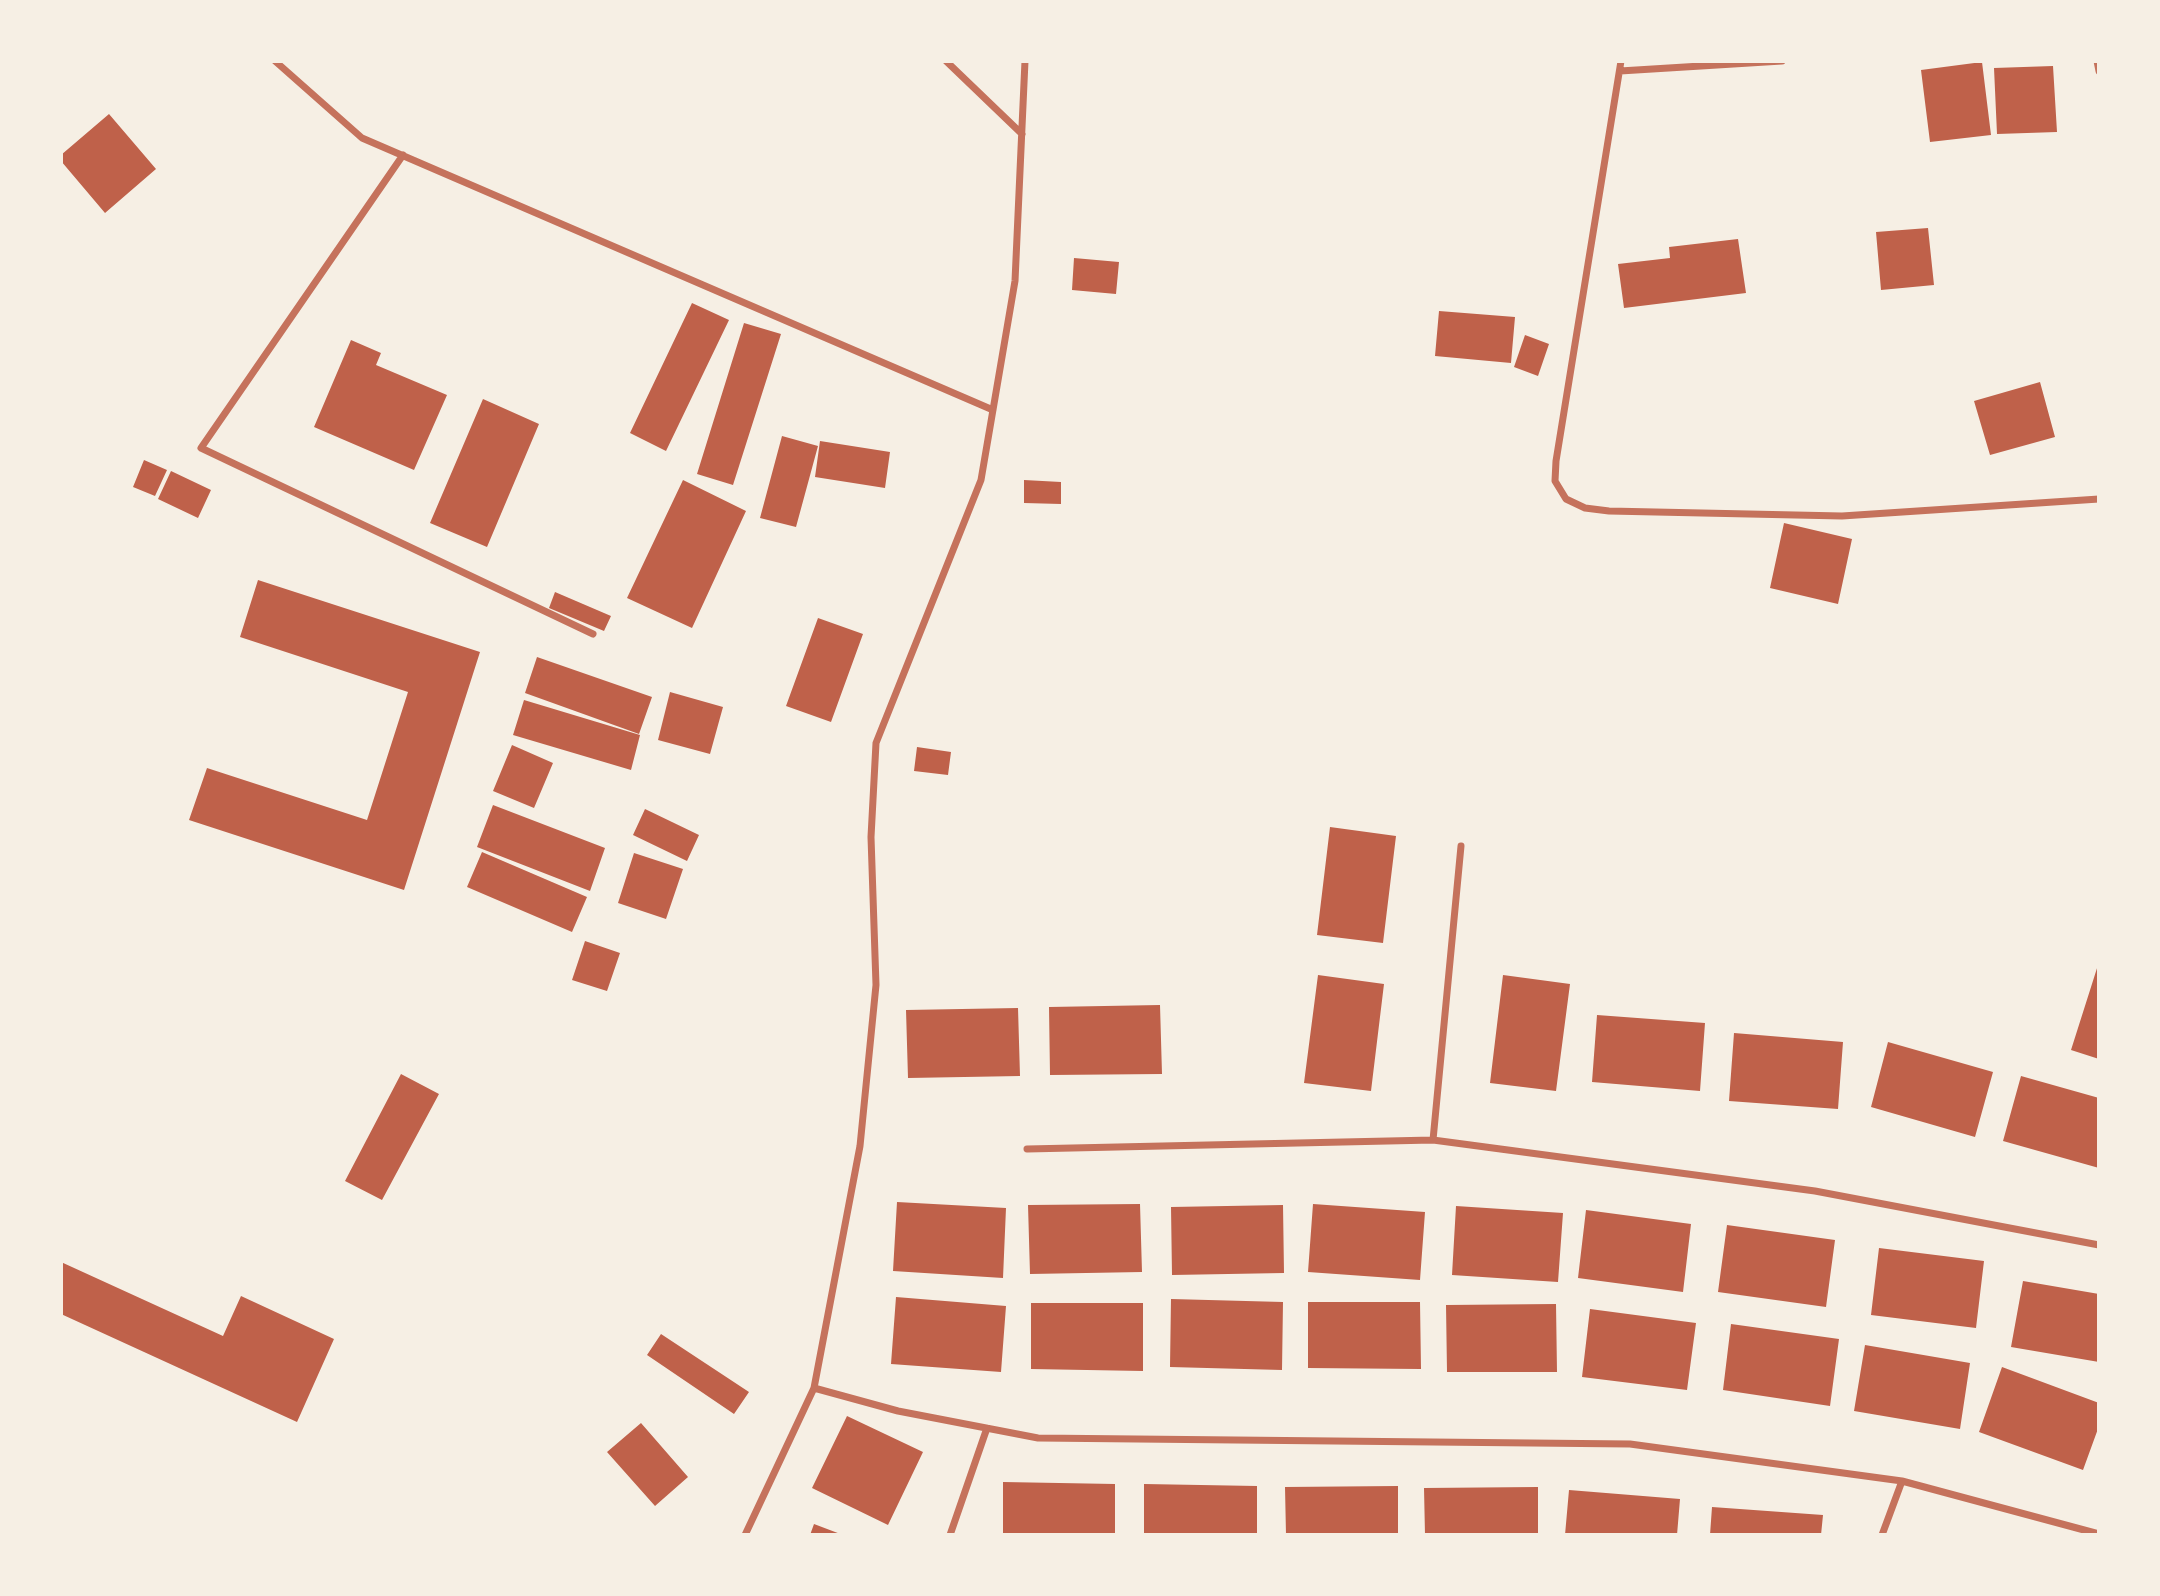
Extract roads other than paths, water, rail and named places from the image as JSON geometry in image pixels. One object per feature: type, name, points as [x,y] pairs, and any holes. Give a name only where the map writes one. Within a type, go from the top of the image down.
[{"type":"street","points":[[275,61],[362,138],[993,410]]},
{"type":"street","points":[[946,61],[1021,134]]},
{"type":"street","points":[[745,1535],[814,1388],[862,1132],[876,985],[871,837],[876,743],[981,480],[1015,281],[1025,61]]},
{"type":"street","points":[[1622,61],[1556,461],[1555,481],[1566,499],[1585,508],[1609,511],[1842,516],[2099,499]]},
{"type":"street","points":[[1620,71],[1782,61]]},
{"type":"street","points":[[2097,61],[2099,71]]},
{"type":"street","points":[[403,155],[201,448],[593,634]]},
{"type":"street","points":[[1433,1140],[1461,846]]},
{"type":"street","points":[[1027,1149],[1433,1140],[1815,1191],[2099,1245]]},
{"type":"street","points":[[814,1388],[898,1410],[1038,1438],[1630,1444],[1902,1481],[2099,1534]]},
{"type":"street","points":[[950,1535],[987,1428]]},
{"type":"street","points":[[1882,1535],[1902,1481]]}]
